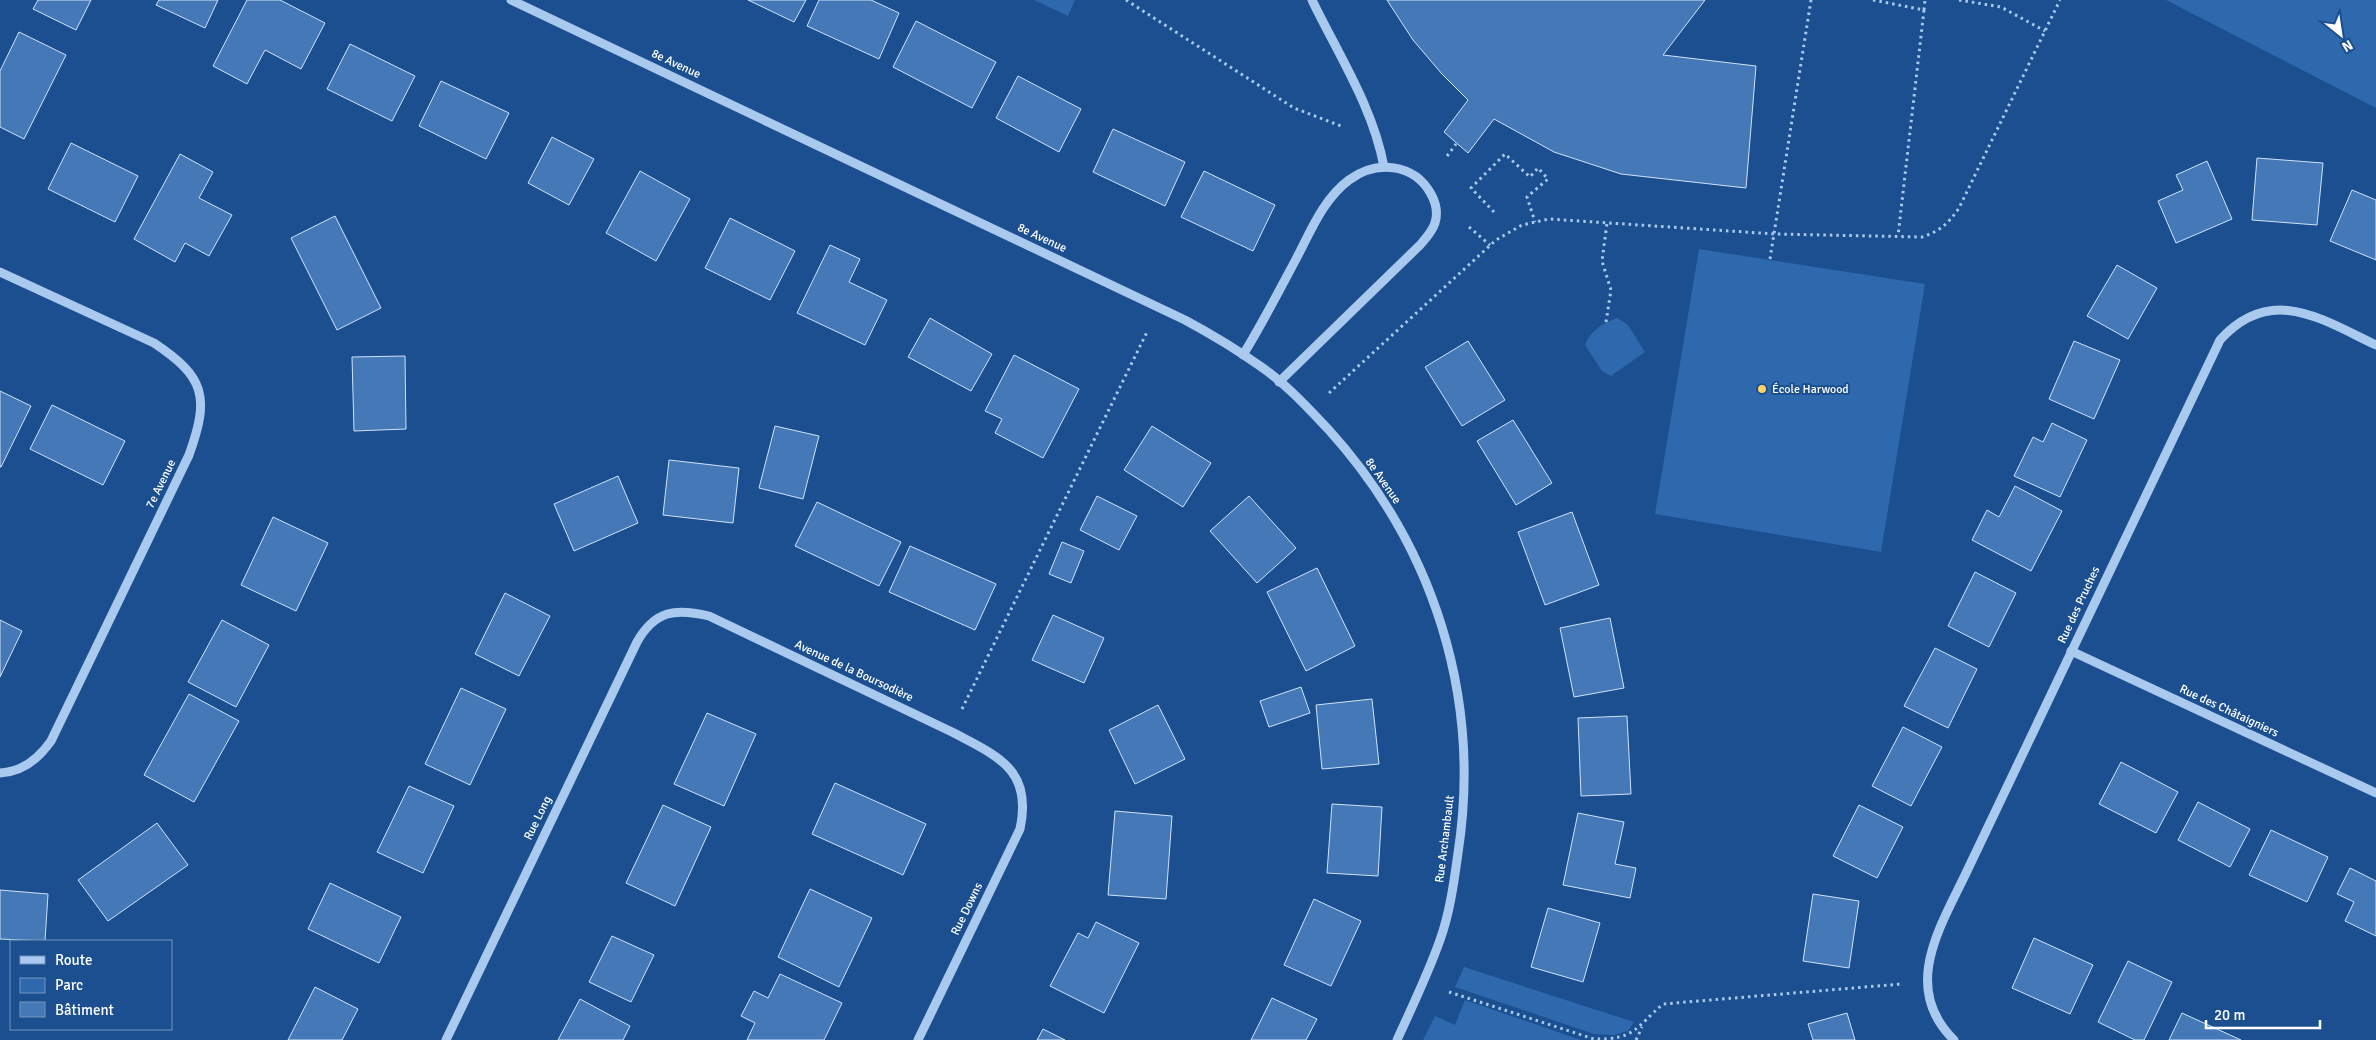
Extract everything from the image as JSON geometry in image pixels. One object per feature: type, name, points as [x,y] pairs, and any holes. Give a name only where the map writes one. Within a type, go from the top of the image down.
[{"type":"street","name":"8e Avenue","points":[[511,0],[1142,299],[1218,338],[1244,355],[1280,382],[1341,444],[1382,499],[1400,529],[1419,568],[1445,631]]},
{"type":"street","points":[[1312,0],[1365,105],[1381,150],[1384,167]]},
{"type":"street","points":[[1244,355],[1328,202],[1338,190],[1359,173],[1371,168],[1396,167],[1408,171],[1419,178],[1429,191],[1437,213],[1430,233],[1280,382]]},
{"type":"street","name":"7e Avenue","points":[[0,272],[154,343],[190,372],[199,390],[201,402],[199,426],[189,454],[51,741],[32,762],[20,769],[0,772]]},
{"type":"street","name":"Rue des Pruches","points":[[1954,1040],[1944,1028],[1928,1000],[1928,965],[1932,950],[2212,353],[2231,327],[2260,313],[2294,310],[2315,316],[2376,345]]},
{"type":"street","name":"Avenue de la Boursodière","points":[[663,615],[676,611],[709,616],[952,732],[1002,759],[1019,785]]},
{"type":"street","name":"Rue Long","points":[[446,1040],[637,642],[643,631],[653,621],[663,615]]},
{"type":"street","name":"Rue Archambault","points":[[1396,1040],[1424,983],[1440,940],[1460,837],[1464,780],[1463,745],[1452,659],[1445,631]]},
{"type":"street","name":"Rue des Châtaigniers","points":[[2071,652],[2376,794]]},
{"type":"street","name":"Rue Downs","points":[[918,1040],[1020,829],[1023,813],[1019,785]]},
{"type":"path","points":[[1126,0],[1294,108],[1341,126]]},
{"type":"path","points":[[1770,259],[1811,0]]},
{"type":"path","points":[[1873,0],[1924,10]]},
{"type":"path","points":[[1898,236],[1925,0]]},
{"type":"path","points":[[1959,0],[2001,8],[2045,31]]},
{"type":"path","points":[[1329,394],[1490,245],[1522,225],[1549,219],[1775,234],[1922,237],[1936,232],[1948,224],[1960,208],[2060,0]]},
{"type":"path","points":[[1446,156],[1456,144]]},
{"type":"path","points":[[1494,212],[1471,188],[1505,154],[1530,176],[1538,168],[1548,179],[1528,197],[1535,222]]},
{"type":"path","points":[[1606,322],[1611,290],[1602,261],[1607,223]]},
{"type":"path","points":[[1469,227],[1490,245]]},
{"type":"path","points":[[962,709],[1147,332]]},
{"type":"path","points":[[1449,992],[1594,1039],[1622,1038],[1642,1026],[1663,1004],[1901,984]]},
{"type":"path","points":[[1636,1040],[1642,1026]]},
{"type":"green space","points":[[1034,0],[1075,0],[1068,16]]},
{"type":"green space","points":[[2166,0],[2376,0],[2376,108]]},
{"type":"green space","points":[[1699,249],[1925,284],[1881,552],[1655,514]]},
{"type":"green space","points":[[1617,318],[1628,325],[1645,352],[1611,376],[1602,371],[1585,345],[1598,328]]},
{"type":"green space","points":[[1464,967],[1634,1022],[1628,1031],[1614,1035],[1594,1034],[1455,987]]},
{"type":"green space","points":[[1465,1000],[1581,1040],[1423,1040],[1435,1016],[1455,1025]]},
{"type":"building","points":[[38,0],[91,0],[76,30],[33,9]]},
{"type":"building","points":[[159,0],[218,0],[205,28],[156,5]]},
{"type":"building","points":[[247,0],[280,0],[325,23],[301,69],[265,50],[247,84],[213,66]]},
{"type":"building","points":[[748,0],[806,0],[794,22]]},
{"type":"building","points":[[819,0],[871,0],[899,13],[879,59],[807,26]]},
{"type":"building","points":[[1387,0],[1705,0],[1663,55],[1756,66],[1746,188],[1621,174],[1554,152],[1494,119],[1468,153],[1444,132],[1468,100],[1442,74],[1413,40]]},
{"type":"building","points":[[916,21],[996,62],[972,108],[893,67]]},
{"type":"building","points":[[19,32],[66,55],[24,139],[0,127],[0,71]]},
{"type":"building","points":[[350,44],[415,76],[392,121],[327,89]]},
{"type":"building","points":[[1018,76],[1081,109],[1059,152],[996,118]]},
{"type":"building","points":[[441,81],[509,113],[486,159],[419,126]]},
{"type":"building","points":[[1113,129],[1185,162],[1165,206],[1093,172]]},
{"type":"building","points":[[552,137],[594,159],[569,205],[528,183]]},
{"type":"building","points":[[71,143],[138,176],[115,222],[48,189]]},
{"type":"building","points":[[180,154],[213,172],[199,198],[232,215],[209,256],[185,243],[175,262],[134,239]]},
{"type":"building","points":[[2257,158],[2323,163],[2317,225],[2252,220]]},
{"type":"building","points":[[2207,161],[2232,219],[2176,243],[2158,201],[2183,190],[2176,175]]},
{"type":"building","points":[[640,171],[690,199],[656,261],[606,233]]},
{"type":"building","points":[[1204,171],[1275,205],[1253,251],[1181,217]]},
{"type":"building","points":[[2352,190],[2376,200],[2376,260],[2330,241]]},
{"type":"building","points":[[335,216],[381,308],[337,330],[291,238]]},
{"type":"building","points":[[730,218],[795,251],[770,300],[705,268]]},
{"type":"building","points":[[830,245],[860,259],[849,282],[887,300],[865,345],[797,313]]},
{"type":"building","points":[[2117,265],[2157,288],[2128,339],[2087,316]]},
{"type":"building","points":[[930,318],[992,354],[971,391],[908,357]]},
{"type":"building","points":[[1468,341],[1505,400],[1462,426],[1425,367]]},
{"type":"building","points":[[2074,341],[2120,360],[2094,419],[2049,399]]},
{"type":"building","points":[[1014,355],[1079,389],[1043,458],[995,433],[1002,419],[985,411]]},
{"type":"building","points":[[405,356],[406,429],[354,431],[352,357]]},
{"type":"building","points":[[0,391],[31,406],[1,467],[0,467]]},
{"type":"building","points":[[52,405],[125,441],[103,485],[30,449]]},
{"type":"building","points":[[1513,420],[1552,483],[1516,505],[1477,441]]},
{"type":"building","points":[[2052,423],[2087,440],[2060,497],[2014,476],[2033,437],[2043,442]]},
{"type":"building","points":[[775,426],[819,436],[803,499],[759,488]]},
{"type":"building","points":[[1152,426],[1211,463],[1183,507],[1124,470]]},
{"type":"building","points":[[669,460],[739,468],[733,523],[663,515]]},
{"type":"building","points":[[618,476],[638,523],[574,551],[554,504]]},
{"type":"building","points":[[2015,486],[2062,511],[2031,571],[1972,540],[1987,510],[1999,517]]},
{"type":"building","points":[[1097,496],[1137,516],[1119,550],[1080,530]]},
{"type":"building","points":[[1249,496],[1296,548],[1257,583],[1210,531]]},
{"type":"building","points":[[817,502],[901,542],[879,586],[795,546]]},
{"type":"building","points":[[1572,512],[1599,585],[1545,605],[1518,532]]},
{"type":"building","points":[[273,517],[328,543],[296,611],[241,585]]},
{"type":"building","points":[[1062,542],[1084,551],[1071,583],[1049,574]]},
{"type":"building","points":[[910,546],[996,584],[975,630],[889,592]]},
{"type":"building","points":[[1317,568],[1355,646],[1306,671],[1267,592]]},
{"type":"building","points":[[1975,572],[2016,593],[1989,647],[1948,626]]},
{"type":"building","points":[[505,593],[550,616],[519,676],[475,654]]},
{"type":"building","points":[[1053,615],[1104,638],[1084,683],[1032,660]]},
{"type":"building","points":[[1610,618],[1624,688],[1574,697],[1560,628]]},
{"type":"building","points":[[0,620],[22,631],[0,677]]},
{"type":"building","points":[[222,620],[269,645],[236,707],[188,682]]},
{"type":"building","points":[[1935,648],[1977,669],[1948,728],[1904,706]]},
{"type":"building","points":[[1301,687],[1310,713],[1269,727],[1260,701]]},
{"type":"building","points":[[461,688],[506,709],[470,785],[425,764]]},
{"type":"building","points":[[189,694],[239,721],[194,802],[144,775]]},
{"type":"building","points":[[1372,699],[1379,764],[1322,769],[1316,705]]},
{"type":"building","points":[[1158,705],[1185,759],[1135,784],[1109,730]]},
{"type":"building","points":[[707,713],[756,734],[724,806],[674,784]]},
{"type":"building","points":[[1627,716],[1631,794],[1581,796],[1578,718]]},
{"type":"building","points":[[1903,727],[1942,747],[1911,806],[1872,786]]},
{"type":"building","points":[[2121,762],[2178,792],[2156,833],[2099,804]]},
{"type":"building","points":[[835,783],[926,824],[903,875],[812,834]]},
{"type":"building","points":[[409,786],[454,806],[423,873],[377,852]]},
{"type":"building","points":[[2198,802],[2250,829],[2230,867],[2178,840]]},
{"type":"building","points":[[1332,804],[1382,807],[1378,876],[1327,873]]},
{"type":"building","points":[[663,805],[711,827],[675,906],[626,883]]},
{"type":"building","points":[[1859,805],[1903,827],[1877,878],[1833,856]]},
{"type":"building","points":[[1115,811],[1172,816],[1166,899],[1108,895]]},
{"type":"building","points":[[1578,813],[1624,822],[1615,864],[1636,868],[1630,898],[1563,885]]},
{"type":"building","points":[[157,823],[188,865],[108,921],[78,880]]},
{"type":"building","points":[[2271,830],[2328,857],[2307,902],[2249,875]]},
{"type":"building","points":[[2350,868],[2376,881],[2376,936],[2345,921],[2354,902],[2337,894]]},
{"type":"building","points":[[330,883],[401,917],[379,963],[308,929]]},
{"type":"building","points":[[810,889],[872,918],[839,987],[778,957]]},
{"type":"building","points":[[0,890],[48,894],[45,940],[0,939]]},
{"type":"building","points":[[1813,894],[1859,901],[1849,968],[1803,961]]},
{"type":"building","points":[[1314,899],[1361,921],[1331,986],[1284,965]]},
{"type":"building","points":[[1548,908],[1600,923],[1583,982],[1531,967]]},
{"type":"building","points":[[1096,922],[1139,943],[1104,1013],[1050,986],[1078,933],[1088,938]]},
{"type":"building","points":[[612,936],[654,955],[631,1002],[589,982]]},
{"type":"building","points":[[2034,938],[2093,965],[2070,1014],[2012,988]]},
{"type":"building","points":[[2128,961],[2172,982],[2144,1040],[2135,1040],[2098,1022]]},
{"type":"building","points":[[780,974],[842,1003],[824,1040],[747,1040],[755,1023],[741,1016],[754,991],[768,998]]},
{"type":"building","points":[[315,987],[358,1009],[342,1040],[288,1040]]},
{"type":"building","points":[[1272,998],[1317,1019],[1306,1040],[1251,1040]]},
{"type":"building","points":[[580,999],[630,1026],[623,1040],[558,1040]]},
{"type":"building","points":[[1847,1013],[1855,1040],[1813,1040],[1808,1024]]},
{"type":"building","points":[[2182,1013],[2241,1040],[2169,1040]]},
{"type":"building","points":[[1043,1029],[1065,1040],[1037,1040]]},
{"type":"place","name":"École Harwood","points":[[1762,389]]}]
